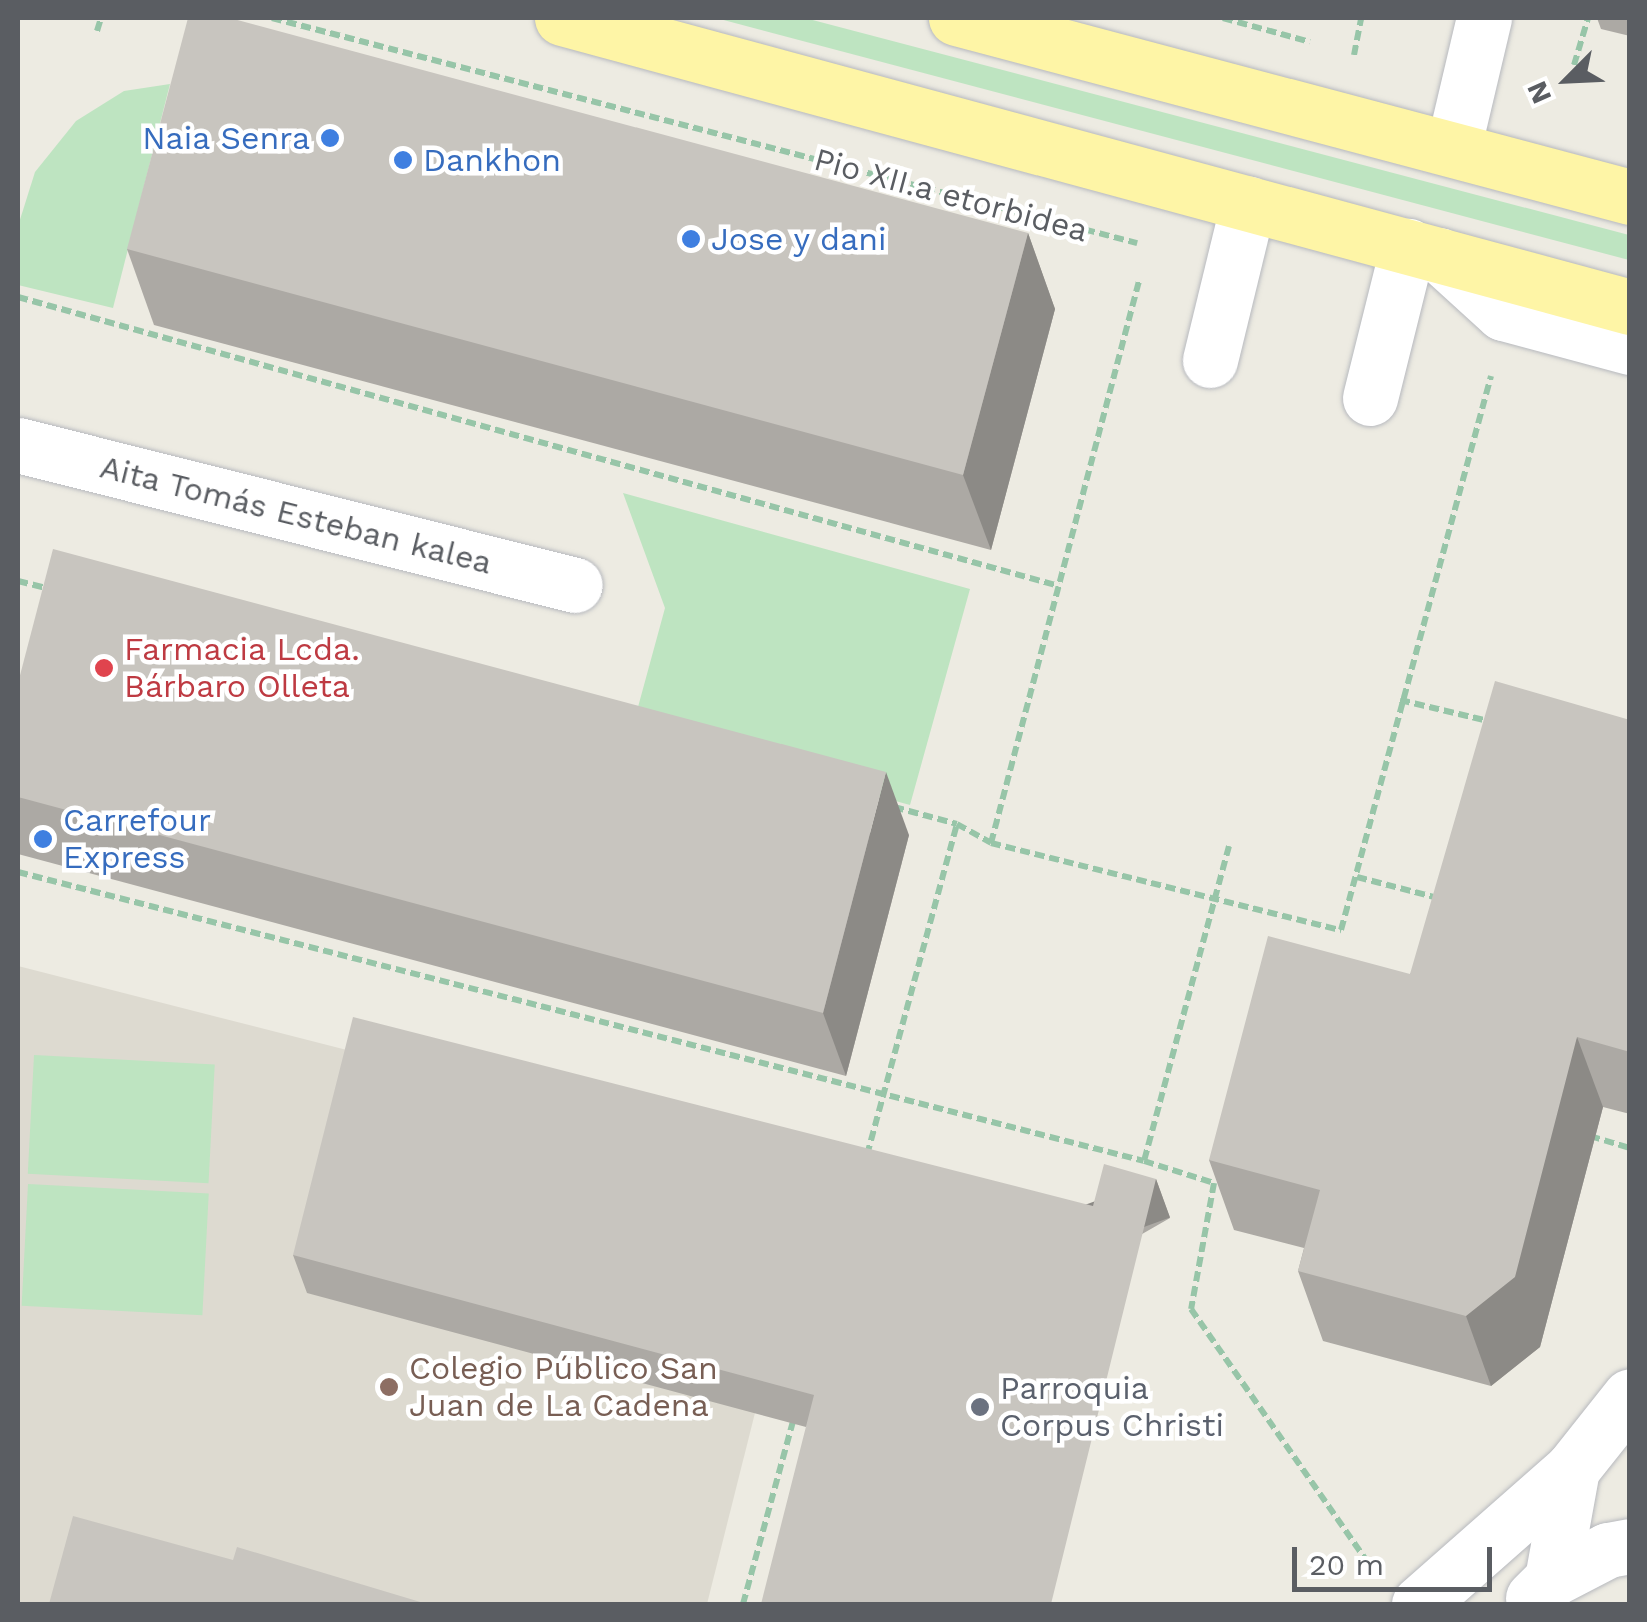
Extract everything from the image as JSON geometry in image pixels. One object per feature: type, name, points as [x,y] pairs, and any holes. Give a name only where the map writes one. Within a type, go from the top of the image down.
[{"type":"main road","points":[[562,18],[1630,306]]},
{"type":"main road","points":[[956,18],[1630,197]]},
{"type":"street","points":[[1453,149],[1484,18]]},
{"type":"street","points":[[1210,360],[1248,204]]},
{"type":"street","points":[[1370,398],[1424,251],[1503,313],[1630,347]]},
{"type":"street","name":"Aita Tomás Esteban kalea","points":[[18,446],[575,585]]},
{"type":"street","points":[[1398,1590],[1572,1469],[1630,1396]]},
{"type":"street","points":[[1539,1592],[1572,1469]]},
{"type":"street","points":[[1539,1592],[1608,1550],[1630,1546]]},
{"type":"path","points":[[97,32],[101,18]]},
{"type":"path","name":"Pio XII.a etorbidea","points":[[272,18],[1142,244]]},
{"type":"path","points":[[1354,55],[1362,18]]},
{"type":"path","points":[[1574,65],[1588,18]]},
{"type":"path","points":[[991,842],[1138,281]]},
{"type":"path","points":[[18,297],[1059,586]]},
{"type":"path","points":[[881,804],[958,824],[991,842],[1342,930],[1400,700],[1491,376]]},
{"type":"path","points":[[18,581],[56,590]]},
{"type":"path","points":[[1400,700],[1496,723]]},
{"type":"path","points":[[862,1173],[958,824]]},
{"type":"path","points":[[1144,1161],[1229,846]]},
{"type":"path","points":[[18,872],[882,1099],[1144,1161],[1214,1183],[1190,1309],[1398,1590]]},
{"type":"path","points":[[1356,877],[1447,900]]},
{"type":"path","points":[[1578,1133],[1630,1148]]},
{"type":"path","points":[[744,1604],[800,1397]]},
{"type":"shaded area","name":"Colegio Público San Juan de La Cadena","points":[[18,966],[816,1170],[707,1604],[18,1604]]},
{"type":"green space","points":[[716,18],[805,18],[1629,235],[1629,260]]},
{"type":"green space","points":[[170,84],[113,308],[18,285],[18,226],[35,172],[76,121],[124,91]]},
{"type":"green space","points":[[623,493],[970,589],[910,805],[632,729],[665,608]]},
{"type":"green space","points":[[34,1055],[215,1064],[209,1183],[28,1174]]},
{"type":"green space","points":[[28,1184],[209,1193],[202,1315],[22,1306]]},
{"type":"building","points":[[188,18],[230,18],[1028,233],[963,475],[127,249]]},
{"type":"building","points":[[53,549],[886,772],[823,1013],[18,797],[18,683]]},
{"type":"building","points":[[1495,681],[1630,720],[1630,1052],[1577,1037],[1515,1277],[1466,1316],[1298,1271],[1320,1190],[1209,1160],[1268,936],[1410,974]]},
{"type":"building","points":[[353,1017],[1093,1206],[1104,1164],[1156,1179],[1051,1604],[761,1604],[814,1395],[293,1255]]},
{"type":"building","points":[[73,1516],[233,1560],[237,1547],[427,1604],[49,1604]]},
{"type":"place","name":"Naia Senra","points":[[330,138]]},
{"type":"place","name":"Dankhon","points":[[403,160]]},
{"type":"place","name":"Jose y dani","points":[[691,239]]},
{"type":"place","name":"Farmacia Lcda. Bárbaro Olleta","points":[[104,668]]},
{"type":"place","name":"Carrefour Express","points":[[43,839]]},
{"type":"place","name":"Colegio Público San Juan de La Cadena","points":[[389,1387]]},
{"type":"place","name":"Parroquia Corpus Christi","points":[[980,1407]]}]
